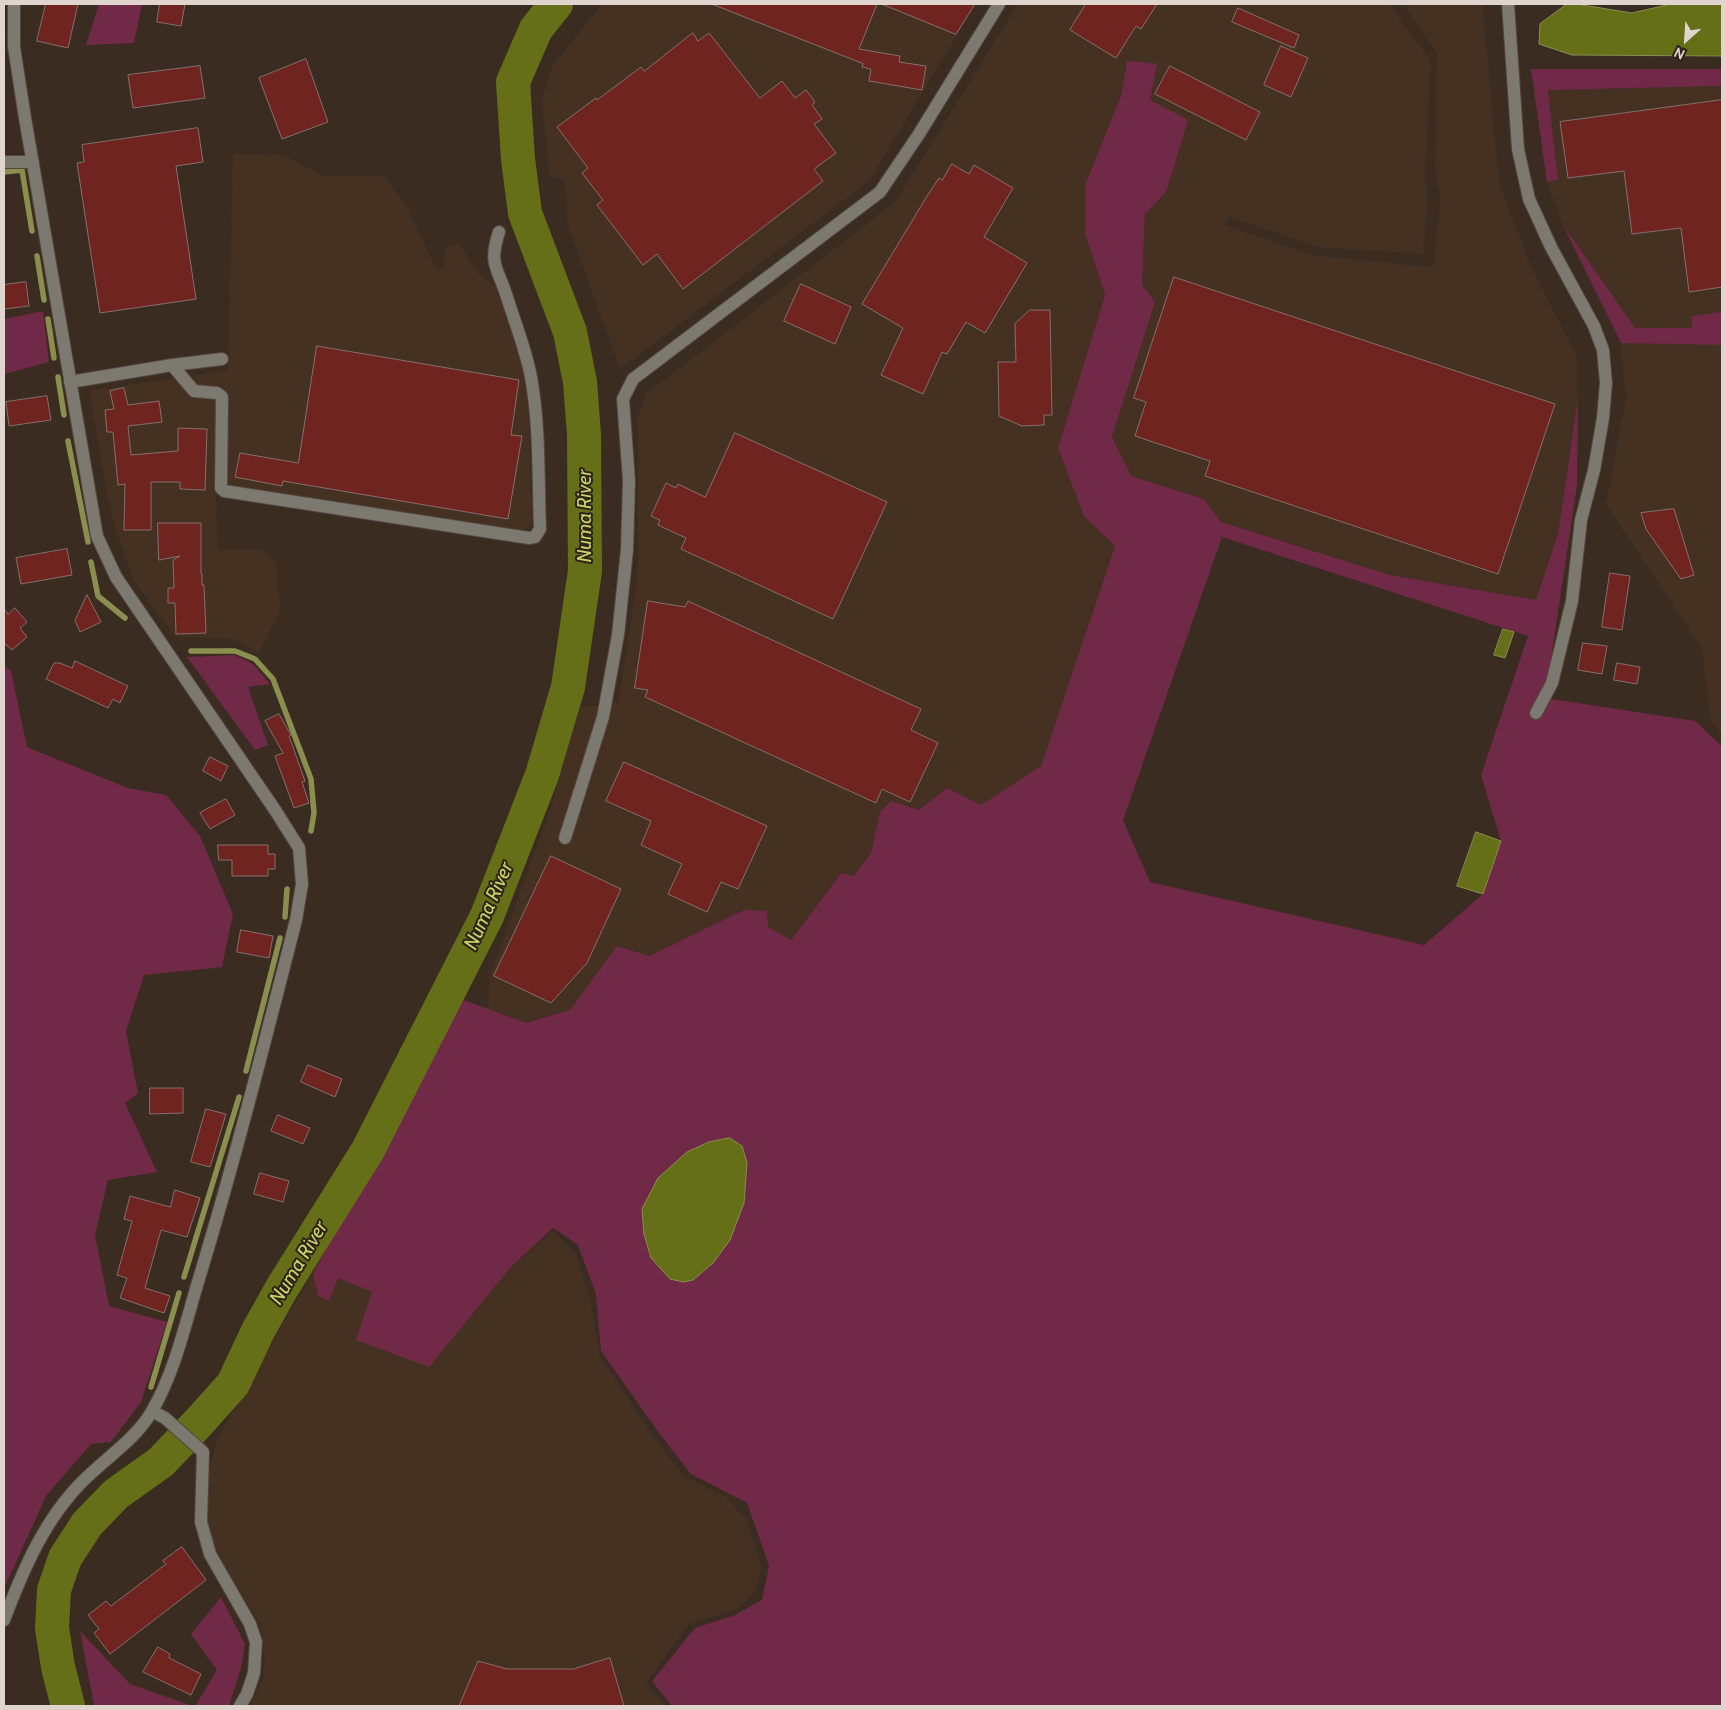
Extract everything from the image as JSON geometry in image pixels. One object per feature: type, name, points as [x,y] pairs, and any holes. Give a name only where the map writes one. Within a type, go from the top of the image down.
[{"type":"street","points":[[4,1620],[35,1546],[60,1507],[83,1480],[136,1433],[152,1411],[171,1370],[227,1185],[296,920],[302,884],[298,848],[280,818],[116,577],[97,536],[14,47],[14,4]]},
{"type":"street","points":[[566,838],[603,716],[618,635],[627,550],[629,481],[623,399],[633,379],[880,192],[919,134],[1000,4]]},
{"type":"street","points":[[1508,4],[1518,149],[1529,199],[1594,326],[1603,350],[1606,383],[1603,418],[1594,470],[1581,520],[1572,601],[1552,683],[1536,713]]},
{"type":"street","points":[[4,162],[33,162]]},
{"type":"street","points":[[172,365],[194,392],[217,393],[222,397],[221,488],[224,491],[529,538],[535,537],[540,529],[535,407],[531,376],[504,286],[494,266],[495,244],[499,232]]},
{"type":"street","points":[[70,382],[172,365],[222,360]]},
{"type":"street","points":[[152,1411],[165,1418],[202,1452],[201,1522],[210,1554],[250,1624],[256,1642],[254,1674],[247,1694],[240,1706]]},
{"type":"shaded area","points":[[99,4],[142,4],[134,43],[86,45]]},
{"type":"shaded area","points":[[602,4],[976,4],[869,181],[620,369],[568,226],[565,181],[549,175],[542,99],[553,65]]},
{"type":"shaded area","points":[[1018,4],[1392,4],[1391,7],[1431,61],[1425,172],[1427,204],[1423,254],[1317,247],[1230,217],[1225,225],[1311,255],[1433,267],[1441,200],[1435,167],[1437,53],[1405,7],[1407,4],[1484,4],[1499,183],[1532,269],[1577,356],[1578,398],[1558,534],[1536,600],[1390,575],[1221,522],[1204,499],[1131,476],[1112,437],[1155,302],[1142,285],[1145,214],[1166,192],[1150,100],[1127,61],[1121,96],[1085,185],[1085,233],[1105,295],[1058,448],[1084,516],[1115,546],[1041,766],[981,805],[947,788],[919,810],[880,812],[871,853],[852,876],[840,873],[791,940],[744,910],[649,956],[617,946],[570,1010],[526,1023],[488,1010],[510,1268],[552,1231],[576,1253],[591,1302],[600,1356],[655,1439],[685,1477],[725,1496],[746,1519],[762,1566],[755,1593],[737,1609],[689,1624],[646,1683],[666,1706],[250,1706],[264,1677],[265,1656],[262,1632],[256,1618],[229,1575],[212,1539],[208,1519],[206,1488],[216,1441],[330,1242],[344,1205],[461,999],[488,1009],[490,975],[550,810],[580,708],[618,702],[638,576],[638,415],[646,394],[895,202]]},
{"type":"shaded area","points":[[1567,4],[1632,13],[1671,4],[1722,4],[1722,56],[1572,55],[1539,44],[1540,24]]},
{"type":"shaded area","points":[[1127,61],[1157,64],[1150,100],[1188,120],[1166,192],[1145,214],[1142,285],[1155,302],[1112,437],[1131,476],[1204,499],[1221,522],[1390,575],[1536,600],[1558,534],[1578,398],[1577,485],[1545,698],[1695,721],[1722,746],[1722,1706],[672,1706],[652,1681],[695,1628],[735,1615],[762,1600],[769,1565],[747,1503],[691,1474],[659,1433],[601,1351],[596,1294],[578,1245],[553,1228],[510,1268],[429,1367],[356,1340],[372,1292],[338,1278],[329,1301],[318,1296],[313,1274],[330,1242],[344,1205],[461,999],[526,1023],[570,1010],[617,946],[649,956],[744,910],[767,911],[768,927],[791,940],[841,873],[853,876],[871,853],[880,812],[891,801],[919,810],[947,788],[981,805],[1041,766],[1115,546],[1084,516],[1058,448],[1105,295],[1085,233],[1085,185],[1121,96]],"holes":[[[1222,537],[1528,636],[1481,775],[1501,841],[1483,894],[1424,945],[1150,882],[1123,820]]]},
{"type":"shaded area","points":[[1531,69],[1722,69],[1722,86],[1548,90],[1558,180],[1547,182]]},
{"type":"shaded area","points":[[1722,86],[1722,735],[1711,721],[1702,649],[1606,504],[1626,398],[1621,343],[1563,225],[1547,182],[1558,179],[1548,90]]},
{"type":"shaded area","points":[[233,154],[283,155],[324,176],[383,175],[407,206],[435,267],[443,268],[446,247],[460,244],[476,271],[496,286],[527,378],[532,523],[523,533],[232,487],[225,476],[216,497],[218,549],[260,549],[276,560],[280,610],[259,652],[232,639],[175,636],[134,581],[115,530],[89,391],[228,370]]},
{"type":"shaded area","points":[[1563,225],[1635,328],[1692,328],[1692,316],[1722,312],[1722,345],[1621,343]]},
{"type":"shaded area","points":[[43,311],[49,362],[4,374],[4,319]]},
{"type":"shaded area","points":[[1503,629],[1514,632],[1505,658],[1494,655]]},
{"type":"shaded area","points":[[235,655],[253,664],[270,684],[248,687],[268,745],[255,750],[187,657]]},
{"type":"shaded area","points":[[4,665],[11,671],[27,747],[128,788],[166,795],[200,836],[233,914],[222,967],[144,975],[126,1031],[138,1093],[125,1103],[157,1172],[108,1180],[95,1235],[109,1306],[167,1322],[141,1402],[111,1442],[91,1444],[46,1496],[4,1589]]},
{"type":"shaded area","points":[[1476,832],[1501,841],[1483,894],[1457,886]]},
{"type":"shaded area","points":[[730,1138],[742,1146],[747,1163],[744,1203],[730,1240],[713,1263],[693,1280],[683,1282],[670,1279],[651,1258],[644,1234],[642,1209],[658,1178],[687,1152],[709,1142]]},
{"type":"shaded area","points":[[221,1597],[245,1644],[241,1668],[229,1706],[195,1706],[217,1670],[191,1634]]},
{"type":"shaded area","points":[[80,1631],[130,1684],[193,1706],[94,1706]]},
{"type":"building","points":[[46,4],[78,4],[68,48],[37,41]]},
{"type":"building","points":[[160,4],[185,4],[181,26],[157,22]]},
{"type":"building","points":[[712,4],[877,4],[859,49],[900,56],[899,62],[926,66],[922,90],[869,81],[871,69],[862,67],[863,64]]},
{"type":"building","points":[[882,4],[975,4],[956,34]]},
{"type":"building","points":[[1086,4],[1157,4],[1141,29],[1136,26],[1116,58],[1070,30]]},
{"type":"building","points":[[1238,8],[1299,35],[1294,48],[1232,22]]},
{"type":"building","points":[[693,33],[698,41],[709,33],[760,98],[782,81],[795,98],[806,90],[815,102],[812,105],[822,119],[814,124],[836,153],[814,169],[823,181],[683,289],[657,254],[643,265],[597,205],[603,200],[582,173],[588,168],[557,127],[641,67],[644,71]]},
{"type":"building","points":[[1281,46],[1308,58],[1291,97],[1264,85]]},
{"type":"building","points":[[306,59],[328,122],[282,139],[259,78]]},
{"type":"building","points":[[200,66],[205,98],[133,108],[128,75]]},
{"type":"building","points":[[1170,66],[1260,112],[1246,140],[1155,94]]},
{"type":"building","points":[[1722,100],[1722,287],[1689,292],[1681,228],[1632,234],[1624,171],[1568,178],[1560,122]]},
{"type":"building","points":[[198,128],[203,162],[176,166],[196,299],[100,313],[77,163],[84,162],[82,145]]},
{"type":"building","points":[[952,164],[969,174],[974,165],[1013,188],[984,237],[1027,263],[985,333],[966,322],[947,354],[942,352],[923,394],[881,375],[903,328],[862,304],[924,201],[939,178],[942,180]]},
{"type":"building","points":[[1174,277],[1555,404],[1498,574],[1205,476],[1210,461],[1135,436],[1146,402],[1134,398]]},
{"type":"building","points":[[26,282],[29,306],[4,309],[4,285]]},
{"type":"building","points":[[801,284],[851,307],[835,344],[784,321]]},
{"type":"building","points":[[1030,310],[1050,310],[1052,415],[1044,415],[1044,425],[1022,426],[999,416],[998,362],[1016,362],[1015,324]]},
{"type":"building","points":[[317,346],[519,380],[511,435],[522,436],[508,519],[283,481],[282,486],[235,477],[240,453],[298,463]]},
{"type":"building","points":[[124,388],[128,405],[159,401],[162,422],[128,426],[131,455],[178,451],[178,428],[207,429],[205,490],[180,489],[180,482],[151,482],[151,530],[124,530],[125,484],[118,485],[113,432],[107,432],[105,410],[114,409],[110,391]]},
{"type":"building","points":[[47,396],[51,420],[9,426],[6,402]]},
{"type":"building","points":[[735,433],[887,502],[833,619],[681,549],[686,538],[658,525],[660,520],[651,516],[666,483],[676,488],[678,484],[705,497]]},
{"type":"building","points":[[1674,509],[1694,575],[1681,579],[1646,529],[1641,513]]},
{"type":"building","points":[[158,523],[201,523],[201,574],[202,585],[204,585],[206,633],[176,634],[175,603],[168,603],[168,588],[174,588],[173,560],[180,556],[159,560]]},
{"type":"building","points":[[67,549],[72,575],[21,584],[16,558]]},
{"type":"building","points":[[1610,573],[1630,576],[1622,630],[1602,627]]},
{"type":"building","points":[[87,595],[101,622],[80,632],[75,621]]},
{"type":"building","points":[[648,601],[685,607],[688,601],[921,709],[911,730],[938,743],[910,802],[882,789],[876,803],[645,697],[648,690],[635,688]]},
{"type":"building","points":[[15,608],[27,622],[20,628],[27,637],[12,650],[4,643],[4,609],[8,614]]},
{"type":"building","points":[[1583,643],[1607,646],[1602,674],[1578,670]]},
{"type":"building","points":[[75,661],[128,686],[120,703],[113,699],[108,708],[46,679],[54,663],[60,663],[72,668]]},
{"type":"building","points":[[1617,663],[1640,667],[1637,684],[1614,680]]},
{"type":"building","points":[[279,714],[291,735],[289,736],[305,781],[302,782],[309,803],[294,808],[275,756],[283,753],[265,721]]},
{"type":"building","points":[[210,757],[228,766],[221,781],[203,771]]},
{"type":"building","points":[[624,762],[767,826],[738,889],[721,882],[707,912],[668,894],[682,864],[641,845],[651,821],[606,801]]},
{"type":"building","points":[[226,799],[235,815],[210,829],[200,813]]},
{"type":"building","points":[[218,845],[268,845],[268,854],[275,854],[275,869],[268,869],[268,876],[232,876],[232,860],[219,860]]},
{"type":"building","points":[[551,856],[621,889],[587,963],[551,1003],[494,976]]},
{"type":"building","points":[[241,930],[273,936],[269,958],[237,952]]},
{"type":"building","points":[[308,1065],[342,1079],[335,1097],[301,1082]]},
{"type":"building","points":[[150,1088],[183,1088],[183,1113],[150,1114]]},
{"type":"building","points":[[206,1109],[226,1114],[210,1167],[191,1162]]},
{"type":"building","points":[[278,1115],[310,1128],[303,1144],[271,1131]]},
{"type":"building","points":[[260,1173],[289,1181],[283,1202],[254,1194]]},
{"type":"building","points":[[175,1190],[200,1198],[187,1237],[161,1230],[145,1288],[170,1296],[164,1313],[120,1298],[127,1278],[117,1275],[132,1221],[124,1219],[130,1196],[170,1207]]},
{"type":"building","points":[[182,1547],[206,1580],[110,1654],[94,1633],[99,1629],[88,1615],[106,1601],[111,1606],[166,1564],[163,1561]]},
{"type":"building","points":[[158,1647],[170,1654],[169,1658],[201,1674],[191,1695],[143,1672]]},
{"type":"building","points":[[610,1658],[624,1706],[459,1706],[478,1661],[507,1669],[573,1669]]},
{"type":"waterway","name":"Numa River","points":[[68,1706],[58,1667],[52,1628],[54,1590],[65,1558],[87,1524],[116,1494],[161,1462],[233,1384],[258,1331],[282,1288],[368,1150],[487,916],[542,775],[568,687],[585,571],[584,435],[580,382],[570,332],[525,213],[518,159],[513,82],[536,29],[556,4]]},
{"type":"waterway","points":[[4,172],[22,170],[32,231]]},
{"type":"waterway","points":[[37,256],[44,300]]},
{"type":"waterway","points":[[48,319],[54,358]]},
{"type":"waterway","points":[[58,377],[64,415]]},
{"type":"waterway","points":[[68,441],[88,542]]},
{"type":"waterway","points":[[91,562],[98,596],[125,618]]},
{"type":"waterway","points":[[191,651],[235,651],[255,659],[273,679],[311,779],[314,813],[311,831]]},
{"type":"waterway","points":[[285,917],[287,889]]},
{"type":"waterway","points":[[246,1071],[280,938]]},
{"type":"waterway","points":[[184,1277],[239,1097]]},
{"type":"waterway","points":[[151,1387],[179,1293]]}]
